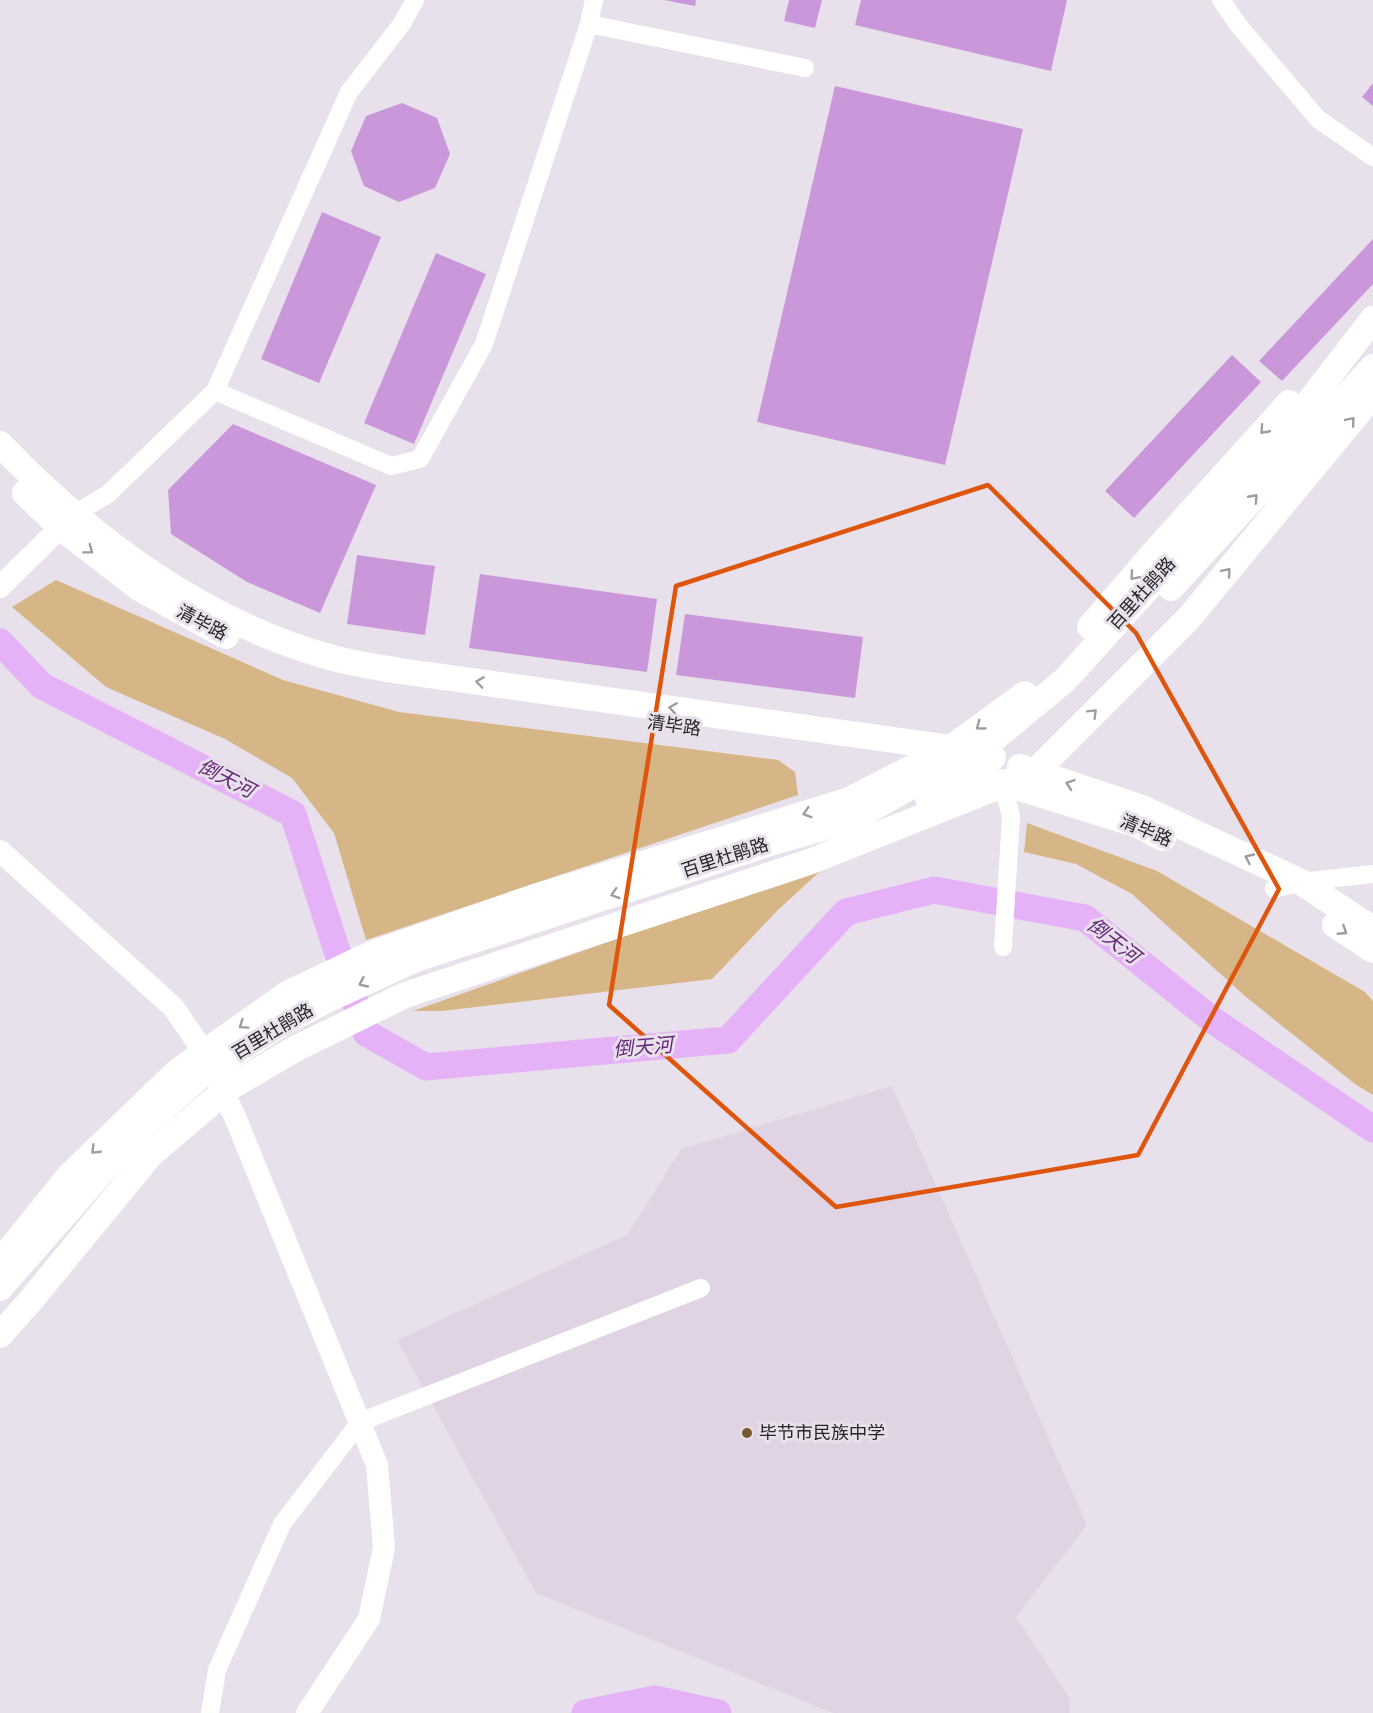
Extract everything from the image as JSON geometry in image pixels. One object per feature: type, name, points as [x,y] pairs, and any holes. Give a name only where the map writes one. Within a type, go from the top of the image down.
[{"type":"main road","points":[[0,1262],[70,1174],[178,1071],[292,992],[371,954],[532,898],[847,801],[923,760],[951,748],[1048,676],[1152,555],[1373,309]]},
{"type":"main road","name":"百里杜鹃路","points":[[0,1288],[137,1132],[199,1077],[284,1022],[416,959],[770,843],[851,820],[990,742],[1065,680],[1267,456],[1373,319]]},
{"type":"main road","name":"百里杜鹃路","points":[[0,1309],[157,1132],[284,1043],[417,979],[846,836],[953,786],[1075,694],[1373,367]]},
{"type":"main road","points":[[0,1335],[152,1154],[222,1087],[405,995],[809,862],[1035,772],[1188,620],[1373,392]]},
{"type":"main road","points":[[0,444],[67,521],[188,596],[268,636],[335,659],[400,670],[967,749],[1142,808],[1301,882],[1373,929]]},
{"type":"main road","name":"清毕路","points":[[0,467],[67,521],[139,588],[230,639],[305,666],[340,675],[450,695],[963,767],[1003,783],[1136,824],[1292,898],[1373,950]]},
{"type":"street","points":[[0,587],[67,521],[108,494],[215,392],[349,92],[401,25],[415,0]]},
{"type":"street","points":[[215,392],[391,466],[420,459],[484,344],[589,24],[594,0]]},
{"type":"street","points":[[1221,0],[1239,26],[1318,119],[1373,157]]},
{"type":"street","points":[[589,24],[805,68]]},
{"type":"street","points":[[1003,783],[1011,817],[1003,947]]},
{"type":"street","points":[[0,851],[173,1007],[204,1052],[222,1087],[377,1465],[384,1548],[369,1619],[308,1713]]},
{"type":"street","points":[[1274,889],[1301,882],[1373,874]]},
{"type":"street","points":[[210,1713],[217,1670],[282,1524],[360,1422],[701,1288]]},
{"type":"highlighted area","points":[[988,485],[1136,633],[1279,889],[1138,1155],[836,1207],[609,1005],[676,586]]},
{"type":"shaded area","points":[[56,580],[283,680],[399,712],[778,760],[795,772],[798,795],[366,940],[334,833],[292,778],[225,739],[106,687],[12,607]]},
{"type":"shaded area","points":[[1027,823],[1157,871],[1365,992],[1373,1001],[1373,1095],[1355,1084],[1246,997],[1132,894],[1076,864],[1024,852]]},
{"type":"shaded area","points":[[828,864],[778,910],[712,979],[442,1011],[413,1011]]},
{"type":"shaded area","name":"毕节市民族中学","points":[[892,1086],[1087,1525],[1016,1617],[1069,1697],[1070,1713],[833,1713],[536,1593],[397,1340],[628,1234],[681,1149]]},
{"type":"building","points":[[664,0],[696,0],[695,6]]},
{"type":"building","points":[[789,0],[822,0],[815,28],[784,21]]},
{"type":"building","points":[[861,0],[1067,0],[1051,71],[855,25]]},
{"type":"building","points":[[1373,83],[1373,106],[1362,97]]},
{"type":"building","points":[[835,86],[1023,129],[945,465],[757,422]]},
{"type":"building","points":[[402,103],[437,118],[450,154],[435,188],[399,202],[364,186],[351,151],[366,116]]},
{"type":"building","points":[[322,212],[381,237],[319,383],[261,359]]},
{"type":"building","points":[[1373,239],[1373,284],[1282,381],[1259,361]]},
{"type":"building","points":[[436,253],[486,274],[414,444],[364,423]]},
{"type":"building","points":[[1232,355],[1261,382],[1134,518],[1105,491]]},
{"type":"building","points":[[233,424],[376,485],[320,613],[247,582],[171,534],[168,490]]},
{"type":"building","points":[[357,555],[435,566],[425,635],[347,624]]},
{"type":"building","points":[[480,574],[657,599],[647,672],[469,648]]},
{"type":"building","points":[[685,614],[863,637],[855,698],[676,675]]},
{"type":"waterway","name":"倒天河","points":[[0,642],[42,686],[293,814],[366,1033],[426,1067],[728,1040],[846,912],[934,890],[1085,918],[1211,1019],[1373,1129]]},
{"type":"waterway","name":"倒天河","points":[[585,1713],[655,1699],[718,1713]]},
{"type":"place","name":"毕节市民族中学","points":[[747,1433]]}]
